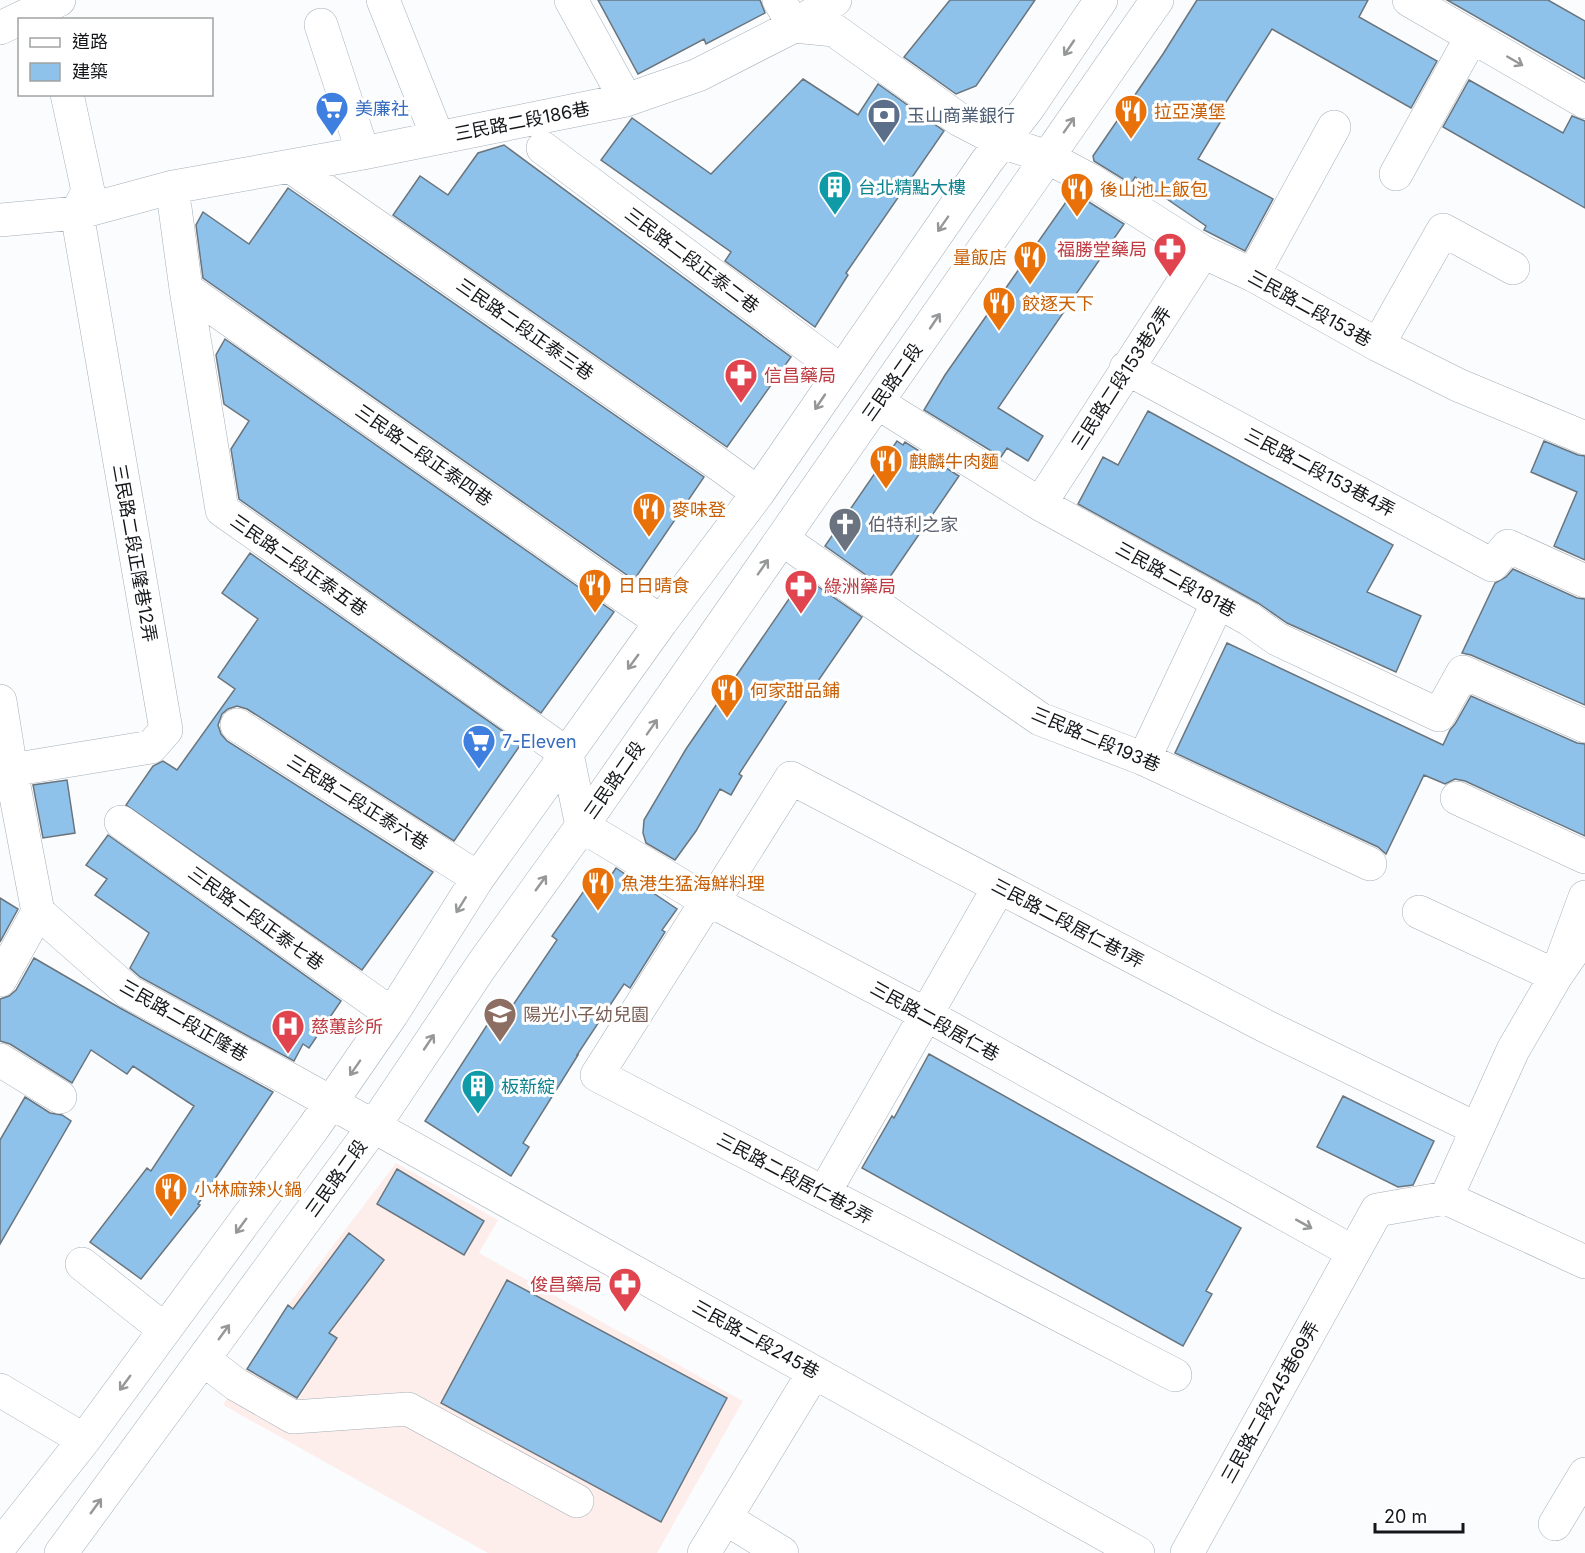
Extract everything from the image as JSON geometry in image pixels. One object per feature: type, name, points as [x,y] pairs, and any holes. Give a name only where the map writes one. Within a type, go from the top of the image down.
[{"type":"street","points":[[383,0],[438,138]]},
{"type":"street","points":[[571,0],[626,100]]},
{"type":"street","name":"三民路二段186巷","points":[[0,220],[77,213],[173,187],[363,153],[626,100],[698,75],[787,13],[835,0]]},
{"type":"street","points":[[0,1546],[84,1440],[331,1102],[392,1014],[478,878],[661,622],[758,493],[1101,0]]},
{"type":"street","name":"三民路二段","points":[[61,1553],[374,1126],[482,965],[878,403],[1157,0]]},
{"type":"street","points":[[1409,0],[1585,102]]},
{"type":"street","points":[[23,18],[42,10]]},
{"type":"street","points":[[787,13],[834,30],[960,120],[1002,142]]},
{"type":"street","points":[[0,28],[18,20]]},
{"type":"street","points":[[321,25],[363,153]]},
{"type":"street","points":[[1396,174],[1472,36]]},
{"type":"street","points":[[67,96],[88,191],[77,213]]},
{"type":"street","points":[[1253,274],[1334,127]]},
{"type":"street","name":"三民路二段153巷","points":[[1002,142],[1047,157],[1090,180],[1203,252],[1253,274],[1378,345],[1458,385],[1585,436]]},
{"type":"street","name":"三民路二段正泰二巷","points":[[543,148],[842,371]]},
{"type":"street","name":"三民路二段正泰三巷","points":[[290,166],[758,493]]},
{"type":"street","name":"三民路二段正泰五巷","points":[[176,208],[186,289],[222,510],[567,754]]},
{"type":"street","name":"三民路二段正隆巷12弄","points":[[10,770],[151,747],[165,730],[77,213]]},
{"type":"street","points":[[1378,345],[1443,230],[1513,268]]},
{"type":"street","name":"三民路二段153巷2弄","points":[[1040,504],[1203,252]]},
{"type":"street","name":"三民路二段正泰四巷","points":[[186,289],[661,622]]},
{"type":"street","name":"三民路二段153巷4弄","points":[[1126,368],[1492,565],[1508,546],[1585,581]]},
{"type":"street","name":"三民路二段181巷","points":[[878,403],[1040,504],[1249,619],[1277,639],[1438,715],[1463,672],[1585,726]]},
{"type":"street","name":"三民路二段193巷","points":[[782,539],[1040,719],[1144,759],[1371,864]]},
{"type":"street","points":[[1144,759],[1218,602]]},
{"type":"street","points":[[0,701],[10,770],[38,912],[0,980]]},
{"type":"street","name":"三民路二段正泰六巷","points":[[237,725],[478,878]]},
{"type":"street","points":[[567,754],[582,826]]},
{"type":"street","name":"三民路二段居仁巷1弄","points":[[710,901],[791,778],[1265,1026],[1477,1129]]},
{"type":"street","points":[[1457,798],[1585,857]]},
{"type":"street","name":"三民路二段正泰七巷","points":[[120,822],[392,1014]]},
{"type":"street","name":"三民路二段居仁巷","points":[[582,826],[710,901],[927,1015],[1353,1252]]},
{"type":"street","points":[[824,1193],[999,887]]},
{"type":"street","points":[[1556,976],[1585,897]]},
{"type":"street","name":"三民路二段居仁巷2弄","points":[[710,901],[597,1075],[1175,1375]]},
{"type":"street","name":"三民路二段正隆巷","points":[[38,912],[129,992],[374,1126]]},
{"type":"street","points":[[1419,912],[1556,976]]},
{"type":"street","points":[[1585,934],[1556,976],[1513,1050],[1446,1198],[1585,1262]]},
{"type":"street","points":[[0,1060],[60,1097]]},
{"type":"street","name":"三民路二段245巷","points":[[374,1126],[1133,1552]]},
{"type":"street","name":"三民路二段245巷69弄","points":[[1187,1553],[1377,1210],[1446,1198]]},
{"type":"street","points":[[82,1264],[165,1329]]},
{"type":"street","points":[[204,1360],[237,1385],[293,1417],[408,1409],[577,1501]]},
{"type":"street","points":[[704,1553],[814,1372]]},
{"type":"street","points":[[0,1390],[84,1440]]},
{"type":"street","points":[[1555,1524],[1585,1474]]},
{"type":"street","points":[[726,1518],[782,1553]]},
{"type":"shaded area","points":[[396,1163],[498,1220],[479,1253],[743,1401],[657,1553],[488,1553],[223,1405],[247,1369],[298,1400],[337,1338],[288,1305]]},
{"type":"building","points":[[598,0],[760,0],[765,13],[706,44],[704,39],[638,74]]},
{"type":"building","points":[[950,0],[1035,0],[976,86],[956,94],[904,57]]},
{"type":"building","points":[[1197,0],[1368,0],[1359,17],[1437,61],[1411,108],[1272,29],[1219,113],[1224,116],[1198,159],[1273,199],[1245,251],[1204,230],[1206,226],[1135,177],[1131,184],[1094,161],[1093,156]]},
{"type":"building","points":[[1447,0],[1548,0],[1585,21],[1585,79]]},
{"type":"building","points":[[803,79],[858,115],[878,84],[944,131],[846,273],[848,275],[815,327],[725,261],[731,252],[601,160],[632,118],[711,174]]},
{"type":"building","points":[[1469,80],[1563,133],[1572,116],[1585,121],[1585,208],[1443,127]]},
{"type":"building","points":[[504,145],[791,357],[727,447],[393,215],[420,176],[448,195],[478,153]]},
{"type":"building","points":[[288,188],[704,477],[634,580],[203,278],[196,225],[203,212],[249,244]]},
{"type":"building","points":[[1073,192],[1124,224],[998,408],[1043,436],[1028,461],[1007,448],[1001,457],[924,410],[945,375]]},
{"type":"building","points":[[225,339],[614,612],[541,713],[239,499],[231,449],[249,421],[224,404],[216,355]]},
{"type":"building","points":[[1148,411],[1393,545],[1367,592],[1421,616],[1396,672],[1287,623],[1258,603],[1078,504],[1103,457],[1118,465]]},
{"type":"building","points":[[897,441],[903,445],[905,442],[959,476],[883,587],[825,546]]},
{"type":"building","points":[[1544,441],[1585,456],[1585,560],[1554,546],[1577,492],[1531,472]]},
{"type":"building","points":[[250,553],[521,744],[454,841],[247,709],[237,706],[222,714],[218,725],[227,741],[433,872],[362,970],[126,805],[153,766],[163,761],[177,770],[235,689],[218,677],[258,619],[222,593]]},
{"type":"building","points":[[1513,569],[1577,598],[1585,599],[1585,705],[1462,653],[1495,583],[1506,577]]},
{"type":"building","points":[[804,577],[862,617],[805,700],[793,691],[739,774],[742,776],[731,795],[720,789],[696,831],[675,860],[646,843],[643,833],[644,820],[686,749]]},
{"type":"building","points":[[1227,643],[1443,745],[1471,696],[1577,743],[1585,744],[1585,836],[1465,781],[1455,779],[1445,784],[1424,775],[1386,854],[1378,847],[1175,753]]},
{"type":"building","points":[[67,780],[75,833],[43,838],[33,785]]},
{"type":"building","points":[[108,835],[341,1001],[309,1048],[303,1044],[294,1061],[140,977],[130,968],[149,933],[95,895],[107,879],[86,865]]},
{"type":"building","points":[[616,868],[677,909],[662,930],[665,932],[630,988],[624,984],[577,1055],[523,1143],[529,1147],[511,1176],[425,1121],[500,1005],[509,1011],[557,940],[552,936],[591,881],[602,889]]},
{"type":"building","points":[[0,898],[18,909],[0,942]]},
{"type":"building","points":[[34,958],[273,1092],[198,1204],[200,1205],[141,1279],[90,1242],[147,1168],[151,1171],[194,1106],[133,1066],[127,1074],[91,1050],[72,1083],[10,1044],[0,1041],[0,999],[16,990]]},
{"type":"building","points":[[929,1054],[1241,1228],[1206,1291],[1212,1294],[1183,1346],[862,1168],[892,1116],[894,1118]]},
{"type":"building","points":[[1343,1096],[1434,1141],[1413,1185],[1398,1187],[1317,1147]]},
{"type":"building","points":[[25,1097],[50,1113],[62,1115],[71,1121],[0,1244],[0,1140]]},
{"type":"building","points":[[397,1169],[484,1221],[464,1255],[377,1204]]},
{"type":"building","points":[[349,1233],[384,1260],[329,1333],[337,1338],[297,1398],[247,1369],[288,1305],[293,1309]]},
{"type":"building","points":[[507,1280],[727,1398],[661,1522],[441,1403]]},
{"type":"place","name":"美廉社","points":[[332,137]]},
{"type":"place","name":"拉亞漢堡","points":[[1131,140]]},
{"type":"place","name":"玉山商業銀行","points":[[884,144]]},
{"type":"place","name":"台北精點大樓","points":[[835,216]]},
{"type":"place","name":"後山池上飯包","points":[[1077,218]]},
{"type":"place","name":"福勝堂藥局","points":[[1170,278]]},
{"type":"place","name":"量飯店","points":[[1030,286]]},
{"type":"place","name":"餃逐天下","points":[[999,332]]},
{"type":"place","name":"信昌藥局","points":[[741,404]]},
{"type":"place","name":"麒麟牛肉麵","points":[[886,490]]},
{"type":"place","name":"麥味登","points":[[649,538]]},
{"type":"place","name":"伯特利之家","points":[[845,553]]},
{"type":"place","name":"日日晴食","points":[[595,614]]},
{"type":"place","name":"綠洲藥局","points":[[801,615]]},
{"type":"place","name":"何家甜品鋪","points":[[727,719]]},
{"type":"place","name":"7-Eleven","points":[[479,770]]},
{"type":"place","name":"魚港生猛海鮮料理","points":[[598,912]]},
{"type":"place","name":"陽光小子幼兒園","points":[[500,1043]]},
{"type":"place","name":"慈蕙診所","points":[[288,1055]]},
{"type":"place","name":"板新綻","points":[[478,1115]]},
{"type":"place","name":"小林麻辣火鍋","points":[[171,1218]]},
{"type":"place","name":"俊昌藥局","points":[[625,1313]]}]
